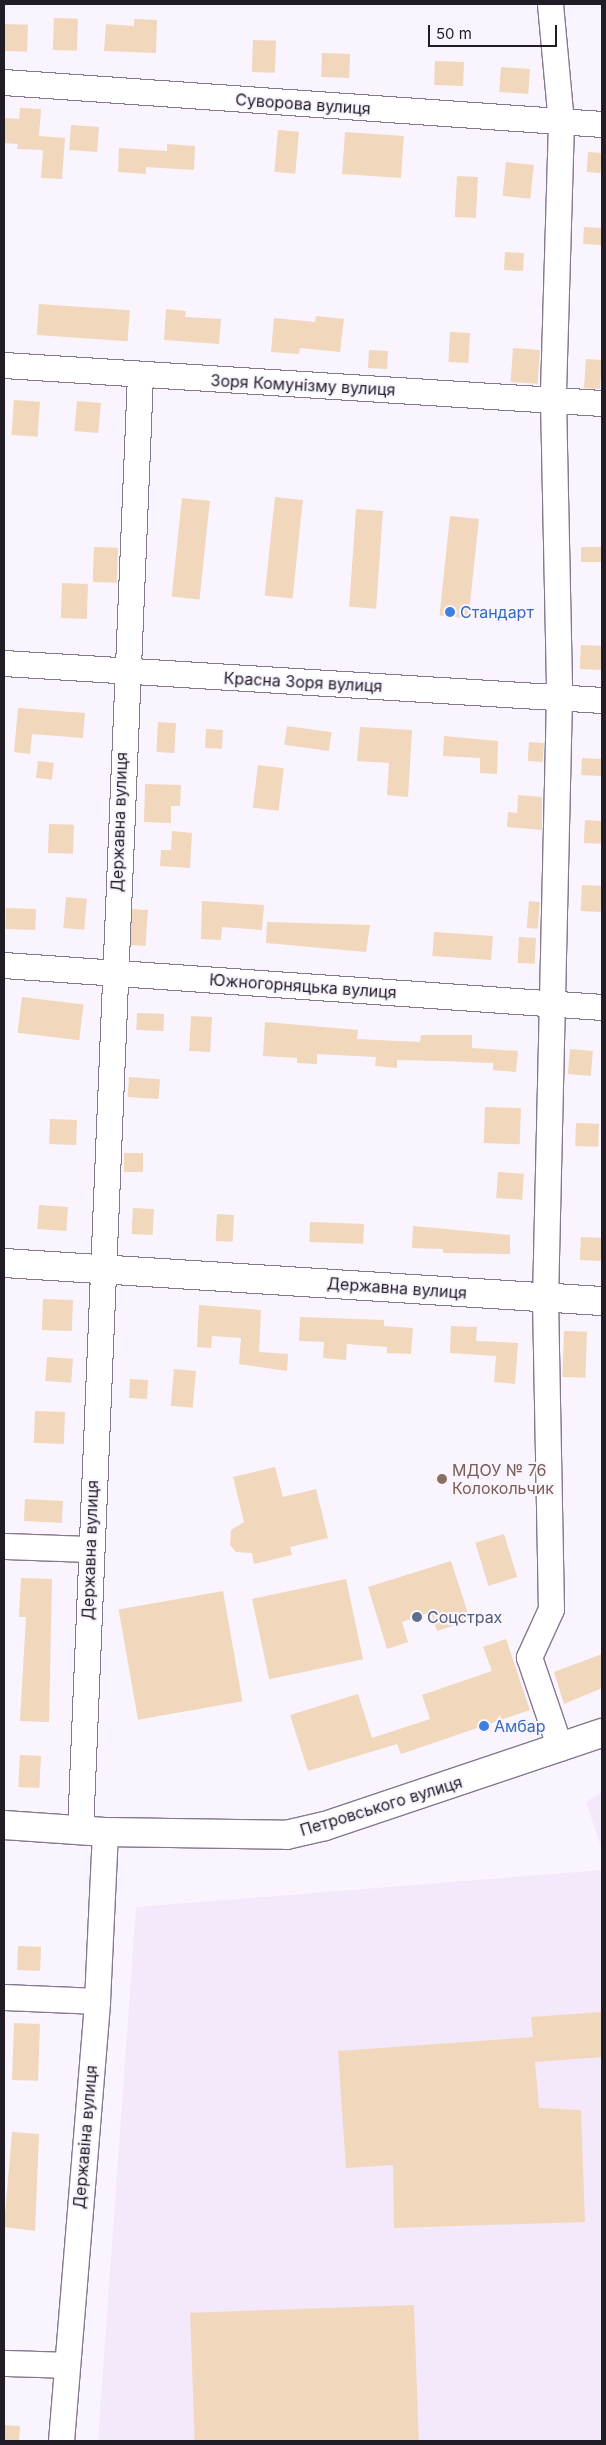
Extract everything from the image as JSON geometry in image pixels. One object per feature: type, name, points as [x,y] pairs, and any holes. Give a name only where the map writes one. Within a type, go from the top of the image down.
[{"type":"main road","name":"Державна вулиця","points":[[4,1263],[602,1301]]},
{"type":"main road","name":"Петровського вулиця","points":[[4,1825],[92,1832],[286,1835],[325,1826],[602,1733]]},
{"type":"street","points":[[550,4],[561,122],[553,399],[559,697],[554,1004],[545,1298],[551,1608],[529,1657],[560,1748]]},
{"type":"street","name":"Суворова вулиця","points":[[4,82],[602,124]]},
{"type":"street","name":"Зоря Комунізму вулиця","points":[[4,365],[602,403]]},
{"type":"street","name":"Державна вулиця","points":[[92,1832],[90,1549],[125,671],[140,375]]},
{"type":"street","name":"Красна Зоря вулиця","points":[[4,663],[602,700]]},
{"type":"street","name":"Южногорняцька вулиця","points":[[4,965],[602,1008]]},
{"type":"street","points":[[4,1546],[90,1549]]},
{"type":"street","name":"Державіна вулиця","points":[[61,2441],[97,2001],[92,1832]]},
{"type":"street","points":[[4,1997],[97,2001]]},
{"type":"street","points":[[4,2363],[66,2364]]},
{"type":"shaded area","points":[[602,1792],[602,1850],[586,1802]]},
{"type":"shaded area","points":[[602,1870],[602,2441],[98,2441],[136,1907]]},
{"type":"building","points":[[54,18],[78,19],[77,51],[53,50]]},
{"type":"building","points":[[134,19],[157,20],[156,53],[104,51],[106,24],[134,26]]},
{"type":"building","points":[[5,24],[28,25],[27,52],[4,51]]},
{"type":"building","points":[[253,40],[276,41],[275,73],[252,72]]},
{"type":"building","points":[[322,53],[350,54],[349,78],[321,77]]},
{"type":"building","points":[[435,61],[464,62],[463,86],[434,85]]},
{"type":"building","points":[[501,67],[530,69],[528,94],[499,92]]},
{"type":"building","points":[[20,108],[41,109],[39,136],[65,138],[62,179],[41,178],[43,150],[17,149],[18,144],[4,143],[4,118],[19,119]]},
{"type":"building","points":[[71,125],[99,127],[97,152],[69,150]]},
{"type":"building","points":[[278,130],[299,132],[295,174],[274,172]]},
{"type":"building","points":[[345,132],[404,136],[401,178],[342,174]]},
{"type":"building","points":[[167,144],[195,146],[194,170],[146,167],[146,174],[118,172],[119,148],[167,151]]},
{"type":"building","points":[[588,152],[602,153],[601,173],[587,172]]},
{"type":"building","points":[[506,162],[534,165],[530,199],[502,196]]},
{"type":"building","points":[[457,176],[478,177],[476,218],[455,217]]},
{"type":"building","points":[[584,227],[602,228],[601,245],[583,244]]},
{"type":"building","points":[[505,252],[524,253],[523,271],[504,270]]},
{"type":"building","points":[[39,304],[130,310],[128,341],[37,335]]},
{"type":"building","points":[[166,309],[186,311],[185,317],[221,319],[219,344],[164,340]]},
{"type":"building","points":[[316,316],[344,319],[340,352],[300,348],[299,354],[271,352],[274,318],[315,322]]},
{"type":"building","points":[[450,332],[470,333],[468,363],[448,362]]},
{"type":"building","points":[[513,348],[540,350],[538,384],[511,382]]},
{"type":"building","points":[[369,350],[388,351],[387,369],[368,368]]},
{"type":"building","points":[[586,359],[602,360],[600,389],[584,388]]},
{"type":"building","points":[[14,400],[40,402],[37,437],[12,435]]},
{"type":"building","points":[[77,401],[101,403],[98,433],[74,431]]},
{"type":"building","points":[[275,497],[303,500],[292,598],[265,595]]},
{"type":"building","points":[[182,498],[210,501],[199,599],[172,596]]},
{"type":"building","points":[[356,509],[383,511],[376,609],[349,607]]},
{"type":"building","points":[[450,516],[479,519],[468,618],[440,615]]},
{"type":"building","points":[[94,547],[118,548],[117,583],[93,582]]},
{"type":"building","points":[[581,547],[602,547],[602,562],[581,562]]},
{"type":"building","points":[[62,583],[88,584],[87,619],[61,618]]},
{"type":"building","points":[[581,645],[602,646],[601,670],[580,669]]},
{"type":"building","points":[[18,708],[85,713],[83,738],[32,734],[30,754],[14,752]]},
{"type":"building","points":[[158,722],[176,723],[174,753],[156,752]]},
{"type":"building","points":[[287,726],[332,732],[329,751],[284,745]]},
{"type":"building","points":[[360,727],[412,730],[408,797],[387,795],[389,763],[357,761]]},
{"type":"building","points":[[206,729],[223,730],[222,749],[205,748]]},
{"type":"building","points":[[444,736],[498,741],[497,774],[480,773],[480,758],[443,756]]},
{"type":"building","points":[[529,742],[544,743],[543,762],[528,761]]},
{"type":"building","points":[[582,758],[602,759],[601,776],[581,775]]},
{"type":"building","points":[[38,761],[54,763],[52,780],[36,778]]},
{"type":"building","points":[[258,765],[284,768],[279,811],[253,808]]},
{"type":"building","points":[[145,784],[181,785],[180,806],[171,806],[171,823],[144,822]]},
{"type":"building","points":[[518,795],[542,797],[542,830],[507,827],[508,812],[517,813]]},
{"type":"building","points":[[585,820],[602,821],[601,844],[584,843]]},
{"type":"building","points":[[49,824],[74,825],[73,854],[48,853]]},
{"type":"building","points":[[172,831],[192,833],[190,868],[160,866],[161,850],[171,850]]},
{"type":"building","points":[[582,885],[602,886],[601,912],[581,911]]},
{"type":"building","points":[[66,897],[87,899],[84,930],[63,928]]},
{"type":"building","points":[[202,901],[264,905],[262,930],[222,927],[221,940],[201,939]]},
{"type":"building","points":[[529,901],[540,902],[538,929],[527,928]]},
{"type":"building","points":[[6,908],[36,909],[35,930],[5,929]]},
{"type":"building","points":[[132,909],[148,910],[145,946],[129,945]]},
{"type":"building","points":[[267,922],[370,925],[366,952],[266,943]]},
{"type":"building","points":[[434,932],[493,936],[491,960],[432,956]]},
{"type":"building","points":[[519,937],[536,938],[535,964],[518,963]]},
{"type":"building","points":[[22,997],[84,1005],[79,1040],[18,1033]]},
{"type":"building","points":[[137,1013],[164,1014],[163,1031],[136,1030]]},
{"type":"building","points":[[191,1016],[212,1017],[210,1052],[189,1051]]},
{"type":"building","points":[[265,1022],[358,1030],[357,1039],[420,1042],[421,1035],[472,1035],[472,1048],[518,1051],[516,1072],[493,1070],[493,1063],[397,1060],[397,1068],[375,1066],[376,1057],[317,1054],[317,1064],[297,1063],[297,1058],[263,1056]]},
{"type":"building","points":[[570,1049],[593,1051],[591,1076],[568,1074]]},
{"type":"building","points":[[129,1077],[160,1079],[159,1099],[128,1097]]},
{"type":"building","points":[[485,1107],[521,1108],[520,1144],[484,1143]]},
{"type":"building","points":[[50,1119],[77,1120],[76,1145],[49,1144]]},
{"type":"building","points":[[576,1123],[599,1124],[598,1147],[575,1146]]},
{"type":"building","points":[[124,1153],[143,1153],[143,1172],[124,1172]]},
{"type":"building","points":[[498,1172],[524,1174],[522,1200],[496,1198]]},
{"type":"building","points":[[39,1205],[68,1207],[66,1231],[37,1229]]},
{"type":"building","points":[[133,1208],[154,1209],[153,1235],[132,1234]]},
{"type":"building","points":[[217,1214],[234,1215],[233,1242],[216,1241]]},
{"type":"building","points":[[310,1222],[364,1224],[363,1244],[309,1242]]},
{"type":"building","points":[[413,1226],[510,1235],[510,1254],[443,1253],[443,1249],[412,1248]]},
{"type":"building","points":[[581,1237],[602,1238],[601,1261],[580,1260]]},
{"type":"building","points":[[43,1299],[73,1300],[72,1331],[42,1330]]},
{"type":"building","points":[[199,1305],[261,1310],[259,1352],[288,1354],[287,1371],[239,1364],[241,1338],[212,1336],[211,1348],[197,1347]]},
{"type":"building","points":[[300,1317],[384,1320],[384,1326],[413,1328],[411,1354],[387,1353],[387,1347],[347,1344],[346,1360],[323,1358],[324,1342],[299,1341]]},
{"type":"building","points":[[451,1326],[477,1327],[476,1341],[518,1343],[515,1384],[494,1382],[496,1356],[450,1353]]},
{"type":"building","points":[[564,1331],[587,1332],[585,1378],[562,1377]]},
{"type":"building","points":[[47,1357],[73,1359],[71,1383],[45,1381]]},
{"type":"building","points":[[174,1369],[196,1371],[193,1408],[171,1406]]},
{"type":"building","points":[[130,1379],[148,1380],[147,1399],[129,1398]]},
{"type":"building","points":[[35,1411],[65,1412],[64,1444],[34,1443]]},
{"type":"building","points":[[275,1467],[283,1497],[316,1489],[328,1538],[290,1547],[292,1555],[254,1564],[252,1553],[236,1552],[230,1545],[231,1530],[244,1522],[233,1477]]},
{"type":"building","points":[[25,1499],[63,1501],[62,1523],[24,1521]]},
{"type":"building","points":[[504,1534],[517,1577],[488,1586],[475,1543]]},
{"type":"building","points":[[451,1561],[470,1620],[437,1631],[431,1612],[402,1622],[408,1642],[387,1649],[368,1587]]},
{"type":"building","points":[[21,1578],[52,1579],[49,1722],[20,1721],[26,1617],[19,1617]]},
{"type":"building","points":[[346,1579],[363,1659],[269,1679],[252,1599]]},
{"type":"building","points":[[223,1591],[242,1701],[138,1720],[119,1609]]},
{"type":"building","points":[[506,1639],[530,1710],[401,1754],[397,1744],[308,1771],[290,1715],[358,1694],[372,1738],[430,1719],[422,1695],[492,1671],[483,1647]]},
{"type":"building","points":[[602,1654],[602,1688],[564,1704],[554,1672]]},
{"type":"building","points":[[20,1755],[41,1756],[39,1788],[18,1787]]},
{"type":"building","points":[[18,1946],[41,1947],[40,1971],[17,1970]]},
{"type":"building","points":[[602,2012],[602,2057],[535,2062],[539,2108],[581,2110],[585,2222],[394,2228],[393,2165],[346,2168],[338,2051],[533,2037],[531,2017]]},
{"type":"building","points":[[14,2023],[40,2024],[38,2081],[12,2080]]},
{"type":"building","points":[[12,2132],[39,2134],[35,2231],[4,2227]]},
{"type":"building","points":[[414,2305],[419,2441],[195,2441],[190,2313]]},
{"type":"building","points":[[4,2425],[20,2426],[19,2441],[4,2441]]},
{"type":"place","name":"Стандарт","points":[[450,612]]},
{"type":"place","name":"МДОУ № 76 Колокольчик","points":[[442,1479]]},
{"type":"place","name":"Соцстрах","points":[[417,1617]]},
{"type":"place","name":"Амбар","points":[[484,1726]]}]
